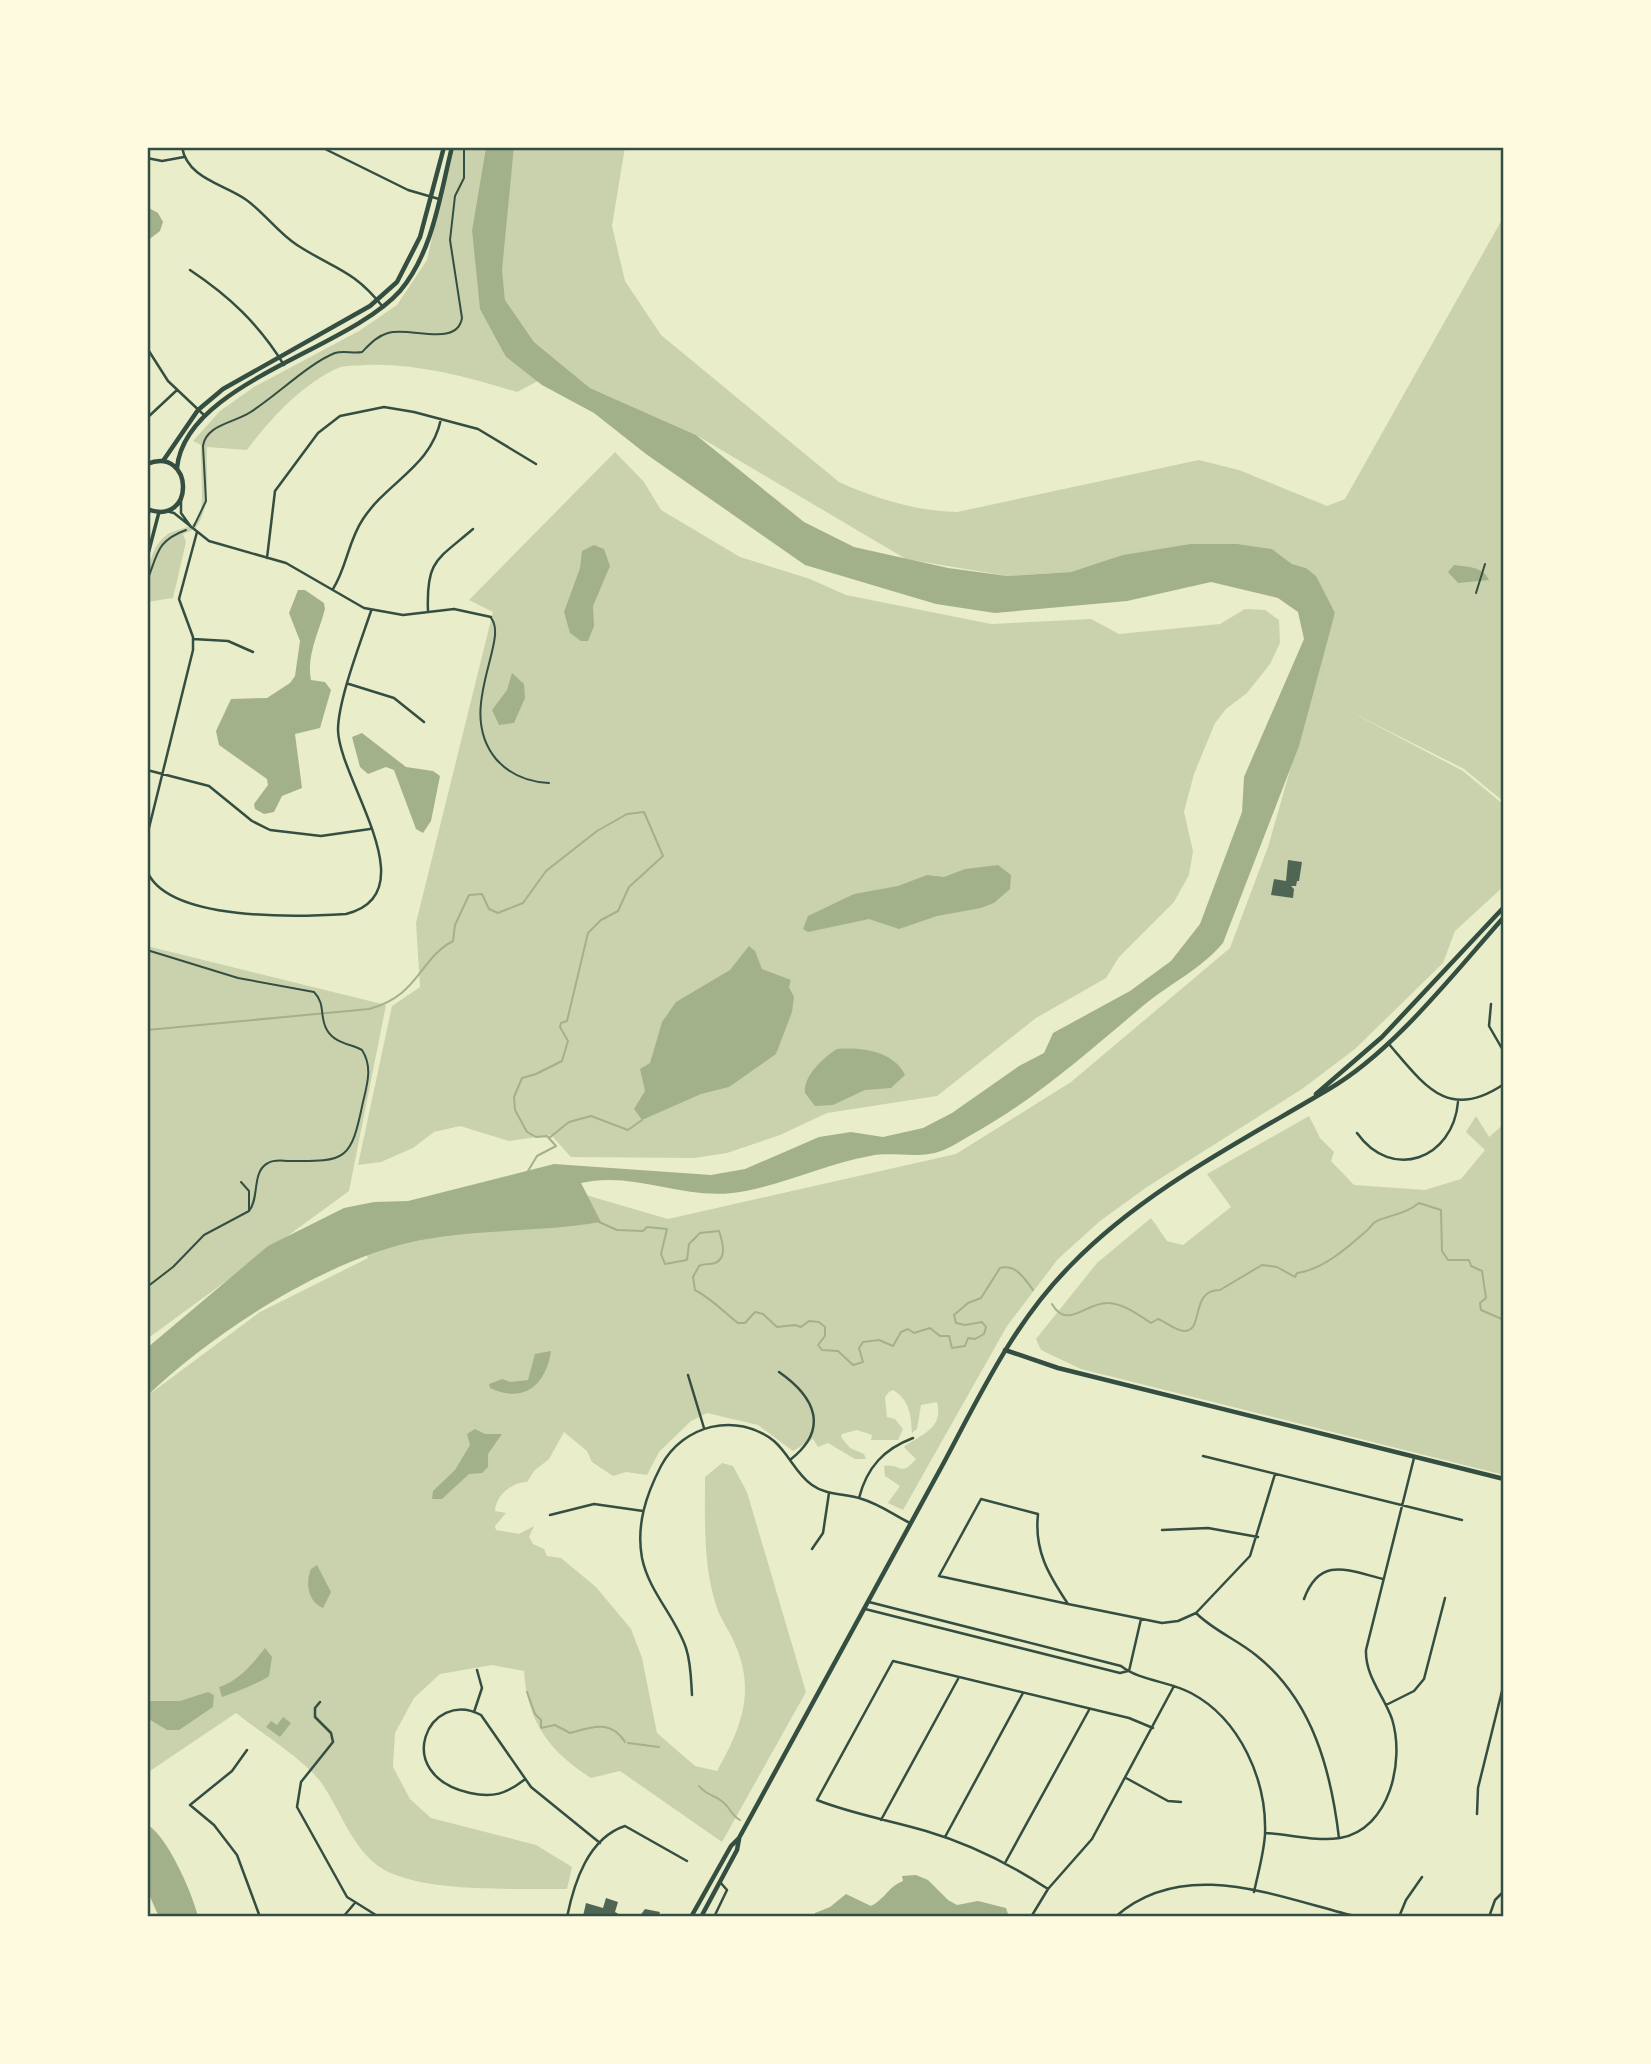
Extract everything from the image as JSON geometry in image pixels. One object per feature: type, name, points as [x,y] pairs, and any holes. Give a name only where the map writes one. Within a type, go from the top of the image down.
[{"type":"main road","points":[[163,461],[198,410],[223,388],[378,300],[397,282],[410,261],[444,147]]},
{"type":"main road","points":[[177,468],[186,443],[205,416],[225,398],[383,307],[407,281],[421,258],[452,147]]},
{"type":"main road","points":[[147,464],[163,461],[177,468],[184,481],[181,499],[162,512],[148,509]]},
{"type":"main road","points":[[1313,1097],[1382,1037],[1504,906]]},
{"type":"main road","points":[[701,1917],[739,1838],[869,1602],[909,1523],[1005,1350],[1050,1288],[1116,1223],[1150,1198],[1331,1088],[1388,1042],[1504,917]]},
{"type":"main road","points":[[1005,1350],[1058,1368],[1504,1479]]},
{"type":"main road","points":[[691,1917],[731,1846],[739,1838]]},
{"type":"street","points":[[182,147],[184,157],[198,174],[243,198],[299,246],[355,276],[383,307]]},
{"type":"street","points":[[321,147],[397,185],[439,199]]},
{"type":"street","points":[[147,158],[162,161],[184,157]]},
{"type":"street","points":[[190,270],[233,300],[252,320],[284,365]]},
{"type":"street","points":[[147,348],[177,390],[205,416]]},
{"type":"street","points":[[147,418],[177,390]]},
{"type":"street","points":[[267,558],[275,491],[327,424],[340,416],[384,407],[442,419],[478,429],[536,464]]},
{"type":"street","points":[[332,590],[342,574],[351,542],[361,522],[377,502],[430,452],[442,419]]},
{"type":"street","points":[[181,499],[181,513],[191,527]]},
{"type":"street","points":[[147,524],[148,509]]},
{"type":"street","points":[[147,558],[162,512],[174,513],[197,532],[221,546],[296,568],[371,611],[403,615],[454,609],[491,617]]},
{"type":"street","points":[[428,611],[426,582],[432,566],[473,529]]},
{"type":"street","points":[[147,836],[193,639],[179,599],[197,532]]},
{"type":"street","points":[[147,871],[152,881],[165,893],[260,917],[352,913],[372,900],[382,879],[382,861],[339,740],[338,721],[371,611]]},
{"type":"street","points":[[193,639],[228,641],[253,652]]},
{"type":"street","points":[[349,684],[394,698],[425,722]]},
{"type":"street","points":[[147,770],[215,789],[252,821],[270,830],[321,836],[370,830]]},
{"type":"street","points":[[1491,1004],[1489,1026],[1504,1052]]},
{"type":"street","points":[[1388,1042],[1434,1090],[1458,1102],[1480,1099],[1504,1084]]},
{"type":"street","points":[[1357,1133],[1370,1149],[1381,1155],[1420,1157],[1436,1149],[1450,1135],[1458,1102]]},
{"type":"street","points":[[779,1372],[804,1392],[814,1416],[808,1441],[790,1460]]},
{"type":"street","points":[[688,1375],[704,1428]]},
{"type":"street","points":[[692,1695],[687,1649],[653,1590],[643,1563],[640,1537],[643,1511],[666,1457],[683,1440],[704,1428],[730,1425],[755,1430],[776,1444],[813,1486],[829,1493],[859,1498],[909,1523]]},
{"type":"street","points":[[859,1498],[864,1480],[877,1460],[891,1447],[913,1438]]},
{"type":"street","points":[[1203,1456],[1462,1520]]},
{"type":"street","points":[[1265,1833],[1339,1838],[1354,1833],[1368,1823],[1390,1791],[1397,1750],[1395,1729],[1369,1671],[1365,1654],[1414,1458]]},
{"type":"street","points":[[1068,1604],[1041,1559],[1037,1534],[1038,1514],[981,1499],[939,1576],[1068,1604],[1141,1619],[1170,1623],[1196,1613],[1244,1566],[1258,1537],[1275,1474]]},
{"type":"street","points":[[813,1549],[823,1533],[829,1493]]},
{"type":"street","points":[[550,1515],[594,1504],[643,1511]]},
{"type":"street","points":[[1162,1530],[1208,1528],[1258,1537]]},
{"type":"street","points":[[1304,1599],[1314,1578],[1331,1569],[1383,1579]]},
{"type":"street","points":[[1386,1705],[1416,1689],[1424,1679],[1445,1598]]},
{"type":"street","points":[[869,1602],[1121,1666],[1128,1671],[1174,1685],[1212,1709],[1244,1747],[1263,1800],[1265,1833],[1254,1892]]},
{"type":"street","points":[[865,1609],[1120,1673],[1128,1671]]},
{"type":"street","points":[[1196,1613],[1267,1665],[1303,1713],[1326,1764],[1339,1838]]},
{"type":"street","points":[[1128,1671],[1141,1619]]},
{"type":"street","points":[[1048,1889],[1005,1863],[945,1837],[817,1800],[893,1661],[1090,1709],[1153,1728]]},
{"type":"street","points":[[474,1712],[482,1682],[477,1670]]},
{"type":"street","points":[[881,1820],[959,1677]]},
{"type":"street","points":[[1477,1814],[1478,1788],[1504,1683]]},
{"type":"street","points":[[1031,1917],[1048,1889],[1086,1849],[1174,1685]]},
{"type":"street","points":[[945,1837],[1023,1693]]},
{"type":"street","points":[[320,1702],[315,1709],[315,1717],[331,1732],[333,1742],[301,1782],[297,1807],[343,1891],[354,1904],[379,1917]]},
{"type":"street","points":[[524,1780],[506,1793],[486,1796],[450,1788],[432,1774],[424,1750],[429,1727],[447,1712],[460,1709],[474,1712],[488,1722],[524,1780],[600,1843]]},
{"type":"street","points":[[1005,1863],[1090,1709]]},
{"type":"street","points":[[247,1750],[232,1771],[190,1805],[214,1825],[237,1855],[260,1917]]},
{"type":"street","points":[[1126,1778],[1168,1801],[1181,1802]]},
{"type":"street","points":[[567,1917],[578,1877],[600,1843],[625,1826],[687,1861]]},
{"type":"street","points":[[1399,1917],[1406,1900],[1422,1877]]},
{"type":"street","points":[[714,1917],[727,1890],[720,1882]]},
{"type":"street","points":[[1115,1917],[1144,1897],[1181,1885],[1217,1883],[1358,1917]]},
{"type":"street","points":[[1489,1917],[1495,1900],[1504,1891]]},
{"type":"street","points":[[343,1917],[354,1904]]},
{"type":"street","points":[[435,1917],[448,1917]]},
{"type":"lane","points":[[1476,593],[1485,564]]},
{"type":"lane","points":[[491,617],[497,626],[497,634],[481,691],[480,716],[483,736],[493,755],[507,770],[528,780],[549,783]]},
{"type":"lane","points":[[1382,1037],[1388,1042]]},
{"type":"path","points":[[147,581],[162,544],[170,536],[191,527],[205,507],[203,446],[204,438],[212,431],[236,421],[269,401],[283,386],[336,353],[362,352],[376,338],[396,331],[432,335],[456,331],[461,326],[450,240],[455,195],[464,178],[464,147]]},
{"type":"path","points":[[147,950],[247,980],[308,990],[320,998],[330,1034],[362,1051],[368,1062],[369,1073],[355,1139],[346,1152],[332,1159],[313,1163],[275,1161],[266,1164],[258,1178],[256,1199],[249,1211],[204,1235],[173,1267],[147,1287]]},
{"type":"path","points":[[241,1182],[250,1195],[249,1211]]},
{"type":"shaded area","points":[[452,147],[486,147],[472,230],[506,357],[538,381],[517,392],[442,372],[384,365],[344,366],[324,375],[288,403],[247,450],[207,447],[204,510],[195,529],[183,534],[186,542],[173,598],[147,602],[150,563],[158,544],[172,532],[194,523],[201,510],[201,445],[193,441],[220,411],[254,387],[359,331],[397,305],[427,260]]},
{"type":"shaded area","points":[[486,147],[514,147],[502,270],[505,300],[534,342],[590,388],[696,435],[804,522],[854,547],[948,568],[1007,576],[1071,572],[1123,555],[1190,544],[1238,544],[1272,549],[1292,564],[1306,568],[1316,576],[1335,613],[1299,746],[1223,943],[1205,961],[1144,1005],[1040,1090],[956,1144],[929,1154],[877,1155],[853,1160],[767,1186],[732,1193],[695,1192],[620,1180],[581,1183],[601,1222],[466,1234],[421,1240],[385,1249],[311,1280],[275,1300],[205,1347],[147,1396],[147,1348],[268,1246],[344,1208],[374,1202],[408,1201],[554,1164],[711,1175],[745,1169],[819,1137],[851,1132],[883,1137],[923,1128],[952,1113],[1019,1066],[1044,1053],[1053,1033],[1130,991],[1171,961],[1200,924],[1242,812],[1244,777],[1304,639],[1298,612],[1278,598],[1211,582],[1127,601],[995,613],[936,604],[805,565],[646,454],[594,413],[542,385],[506,357],[480,309],[472,230]]},
{"type":"shaded area","points":[[514,147],[625,147],[612,226],[625,281],[661,335],[839,482],[897,503],[942,511],[957,512],[1199,460],[1239,470],[1327,506],[1345,499],[1504,216],[1504,802],[1464,769],[1347,710],[1463,771],[1504,805],[1504,886],[1455,931],[1443,963],[1355,1049],[1302,1089],[1147,1187],[1100,1221],[1058,1259],[1007,1326],[903,1510],[888,1503],[900,1486],[885,1476],[884,1466],[903,1469],[911,1465],[916,1459],[904,1447],[934,1425],[938,1411],[937,1402],[921,1405],[917,1429],[912,1433],[906,1404],[893,1390],[885,1397],[887,1417],[895,1419],[903,1429],[898,1440],[871,1440],[872,1435],[857,1430],[842,1434],[841,1437],[850,1448],[864,1454],[866,1459],[855,1459],[828,1443],[818,1447],[813,1439],[793,1451],[758,1425],[707,1413],[691,1421],[659,1452],[647,1475],[626,1472],[613,1476],[592,1462],[587,1451],[564,1432],[549,1459],[534,1471],[527,1482],[506,1490],[496,1505],[495,1511],[506,1513],[495,1526],[496,1530],[519,1534],[534,1526],[529,1537],[533,1544],[544,1549],[547,1556],[561,1558],[596,1587],[631,1629],[642,1658],[657,1733],[695,1766],[717,1771],[739,1725],[745,1694],[741,1661],[718,1610],[709,1574],[705,1477],[722,1463],[733,1466],[747,1492],[806,1692],[722,1842],[620,1771],[591,1778],[576,1768],[543,1734],[530,1706],[524,1671],[492,1665],[440,1674],[414,1698],[395,1733],[393,1767],[410,1799],[431,1818],[536,1845],[572,1867],[567,1889],[494,1889],[438,1885],[390,1873],[364,1853],[320,1781],[292,1755],[236,1713],[147,1773],[147,1396],[260,1312],[368,1258],[363,1247],[579,1193],[668,1219],[956,1154],[1071,1082],[1230,948],[1268,847],[1335,613],[1306,568],[1292,564],[1272,549],[1238,544],[1190,544],[1132,554],[1071,572],[1007,576],[906,559],[696,435],[590,388],[534,342],[505,300],[501,270]]},
{"type":"shaded area","points":[[147,207],[158,213],[163,222],[160,231],[147,241]]},
{"type":"shaded area","points":[[615,452],[644,482],[661,510],[740,557],[810,579],[846,595],[991,624],[1091,619],[1119,634],[1220,624],[1245,609],[1265,610],[1279,620],[1280,643],[1270,664],[1247,693],[1226,709],[1215,723],[1194,774],[1184,812],[1193,851],[1189,875],[1174,902],[1119,957],[1106,978],[1036,1018],[937,1096],[827,1113],[780,1135],[727,1153],[694,1158],[571,1157],[551,1135],[509,1141],[460,1126],[434,1132],[413,1148],[381,1162],[358,1165],[392,1006],[420,987],[416,923],[493,612],[469,600]]},
{"type":"shaded area","points":[[594,545],[604,549],[610,566],[593,606],[594,626],[588,641],[581,641],[570,633],[564,612],[580,568],[582,551]]},
{"type":"shaded area","points":[[1454,565],[1479,570],[1489,580],[1458,583],[1448,572]]},
{"type":"shaded area","points":[[298,590],[305,590],[324,603],[325,609],[312,653],[310,671],[311,680],[325,682],[331,690],[320,728],[295,734],[302,788],[282,796],[274,812],[264,814],[255,809],[254,804],[268,785],[267,779],[219,745],[216,731],[231,699],[267,698],[290,683],[295,676],[300,641],[289,613]]},
{"type":"shaded area","points":[[512,673],[524,684],[525,698],[514,723],[499,725],[492,710],[507,690]]},
{"type":"shaded area","points":[[362,733],[406,767],[433,771],[440,776],[431,821],[423,833],[416,829],[394,770],[386,767],[368,774],[360,767],[352,737]]},
{"type":"shaded area","points":[[998,865],[1011,875],[1010,889],[994,903],[981,908],[937,916],[899,929],[869,919],[808,932],[803,929],[808,916],[854,894],[898,886],[927,875],[944,877],[965,869]]},
{"type":"shaded area","points":[[147,946],[386,1005],[349,1191],[147,1339]]},
{"type":"shaded area","points":[[749,946],[755,951],[762,969],[791,980],[789,987],[794,997],[792,1012],[776,1054],[729,1087],[701,1094],[642,1120],[634,1109],[645,1091],[640,1069],[650,1063],[662,1022],[676,1002],[730,970]]},
{"type":"shaded area","points":[[837,1049],[876,1052],[893,1061],[905,1075],[891,1088],[865,1090],[833,1105],[815,1106],[805,1093],[807,1080],[821,1062]]},
{"type":"shaded area","points":[[1309,1116],[1320,1138],[1334,1152],[1331,1161],[1354,1185],[1425,1190],[1461,1179],[1485,1150],[1466,1132],[1476,1116],[1489,1137],[1504,1124],[1504,1475],[1081,1369],[1041,1350],[1036,1339],[1097,1263],[1151,1218],[1167,1241],[1183,1245],[1231,1207],[1207,1174]]},
{"type":"shaded area","points":[[551,1351],[544,1373],[531,1388],[513,1394],[490,1388],[489,1384],[502,1379],[510,1382],[528,1380],[535,1354]]},
{"type":"shaded area","points":[[475,1429],[485,1434],[502,1434],[488,1454],[488,1467],[482,1473],[469,1474],[442,1499],[432,1499],[433,1491],[455,1470],[470,1445],[467,1434]]},
{"type":"shaded area","points":[[317,1565],[331,1592],[323,1608],[311,1597],[308,1586],[311,1569]]},
{"type":"shaded area","points":[[265,1648],[272,1657],[269,1676],[222,1697],[219,1687],[239,1676]]},
{"type":"shaded area","points":[[208,1692],[214,1695],[213,1707],[179,1730],[167,1730],[147,1718],[147,1701],[180,1701]]},
{"type":"shaded area","points":[[283,1717],[291,1723],[280,1737],[266,1727],[271,1721],[277,1725]]},
{"type":"shaded area","points":[[147,1825],[170,1852],[185,1881],[198,1917],[159,1917],[147,1890]]},
{"type":"shaded area","points":[[916,1875],[928,1880],[957,1905],[978,1901],[1006,1908],[1009,1917],[814,1917],[815,1913],[830,1907],[846,1894],[871,1906],[903,1881],[902,1876]]},
{"type":"building","points":[[1288,860],[1302,862],[1299,881],[1296,886],[1291,886],[1294,889],[1293,898],[1271,895],[1274,879],[1286,881]]},
{"type":"building","points":[[606,1898],[618,1902],[615,1912],[624,1917],[583,1916],[586,1903],[603,1908]]},
{"type":"building","points":[[645,1909],[660,1912],[658,1917],[639,1917]]},
{"type":"waterway","points":[[147,1030],[369,1009],[386,1003],[409,987],[433,957],[453,941],[455,925],[469,895],[482,894],[489,909],[498,913],[523,903],[546,871],[597,831],[627,814],[644,812],[663,856],[629,887],[618,911],[601,920],[588,933],[567,1021],[561,1023],[560,1027],[568,1041],[562,1061],[522,1078],[514,1097],[515,1110],[527,1132],[536,1137],[547,1136],[556,1146],[537,1156],[528,1171]]},
{"type":"waterway","points":[[549,1138],[569,1122],[591,1116],[628,1130],[642,1120]]},
{"type":"waterway","points":[[1052,1304],[1064,1315],[1078,1313],[1100,1304],[1120,1305],[1151,1323],[1158,1319],[1184,1331],[1194,1325],[1204,1296],[1210,1292],[1220,1290],[1262,1265],[1277,1267],[1295,1277],[1297,1273],[1316,1268],[1334,1258],[1377,1221],[1419,1203],[1441,1210],[1442,1251],[1448,1260],[1469,1260],[1471,1266],[1482,1271],[1486,1298],[1480,1303],[1481,1310],[1504,1320]]},
{"type":"waterway","points":[[599,1222],[617,1230],[643,1231],[647,1227],[667,1229],[661,1254],[665,1264],[687,1260],[689,1244],[700,1233],[719,1231],[722,1257],[715,1263],[699,1266],[693,1277],[695,1290],[738,1323],[745,1323],[755,1312],[763,1314],[777,1327],[801,1327],[809,1321],[819,1322],[825,1327],[825,1336],[818,1345],[822,1350],[838,1351],[853,1365],[863,1362],[859,1348],[863,1342],[879,1340],[893,1346],[901,1332],[908,1329],[914,1333],[930,1328],[940,1336],[949,1336],[952,1348],[965,1346],[968,1338],[975,1339],[984,1334],[986,1327],[982,1322],[965,1325],[956,1323],[954,1315],[968,1303],[981,1298],[1000,1268],[1015,1270],[1033,1290]]},
{"type":"waterway","points":[[527,1692],[535,1714],[541,1720],[541,1728],[555,1725],[570,1733],[593,1727],[607,1727],[625,1742]]},
{"type":"waterway","points":[[628,1743],[659,1747]]},
{"type":"waterway","points":[[699,1786],[721,1800],[740,1820]]}]
